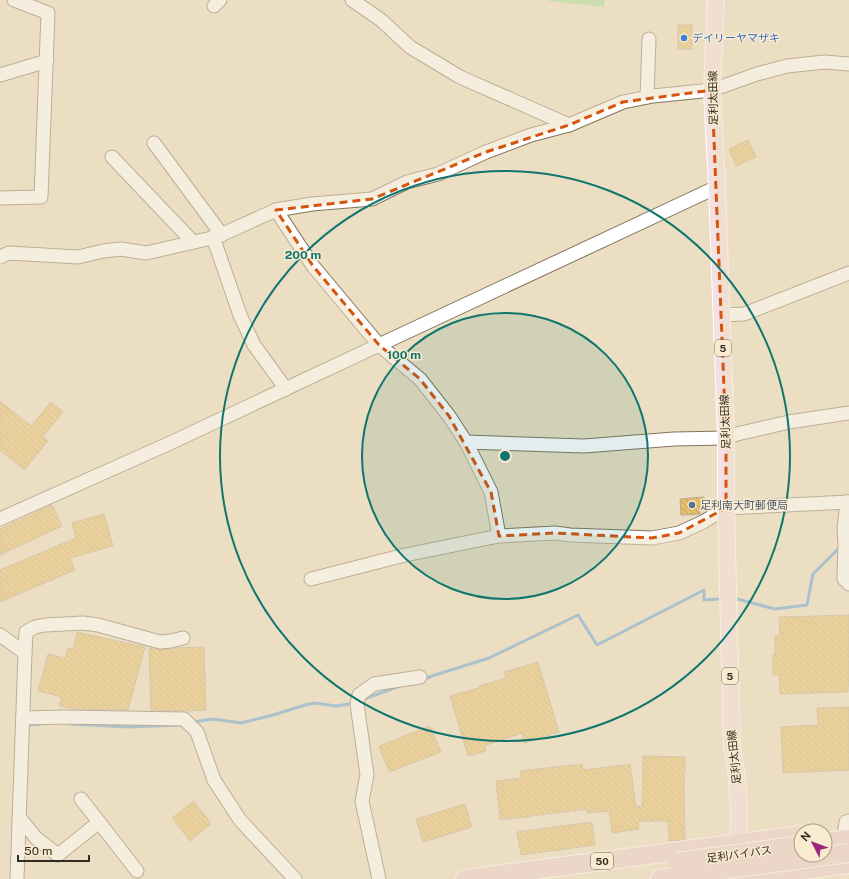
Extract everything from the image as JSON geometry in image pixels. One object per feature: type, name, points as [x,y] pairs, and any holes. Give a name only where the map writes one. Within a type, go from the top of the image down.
[{"type":"highway","points":[[833,831],[848,829]]},
{"type":"highway","points":[[833,837],[848,829]]},
{"type":"highway","name":"50","points":[[466,879],[793,836]]},
{"type":"highway","points":[[738,843],[738,879],[849,864]]},
{"type":"highway","name":"足利バイパス","points":[[678,869],[793,847]]},
{"type":"highway","name":"足利バイパス","points":[[678,869],[849,853]]},
{"type":"highway","name":"50","points":[[560,879],[678,869]]},
{"type":"highway","name":"50","points":[[660,879],[678,869]]},
{"type":"main road","name":"足利太田線","points":[[716,0],[712,90],[726,438],[726,508],[732,746],[737,777],[738,843]]},
{"type":"street","points":[[0,198],[41,197],[48,13],[14,0]]},
{"type":"street","points":[[352,0],[381,20],[410,48],[460,77],[569,125]]},
{"type":"street","points":[[647,97],[649,39]]},
{"type":"street","points":[[0,75],[47,61]]},
{"type":"street","points":[[0,257],[9,253],[78,257],[103,251],[121,249],[146,253],[217,236],[276,210],[312,204],[372,199],[407,182],[438,174],[486,152],[531,135],[569,125],[623,102],[647,97],[712,90],[786,66],[825,62],[849,64]]},
{"type":"street","points":[[154,143],[217,236],[240,315],[254,345],[286,389]]},
{"type":"street","points":[[112,157],[193,242]]},
{"type":"street","points":[[0,519],[168,444],[717,187]]},
{"type":"street","points":[[276,210],[313,266],[379,345],[420,379],[450,416],[466,442],[491,492],[499,536]]},
{"type":"street","points":[[722,315],[744,314],[849,273]]},
{"type":"street","points":[[466,442],[584,446],[726,438],[789,422],[849,413]]},
{"type":"street","points":[[311,579],[405,555],[499,536],[554,532],[570,535],[652,538],[679,533],[703,522],[726,508],[848,502],[844,528],[847,544],[844,579],[849,584]]},
{"type":"street","points":[[17,879],[26,632],[34,627],[45,625],[83,623],[98,625],[152,641],[171,642],[183,638]]},
{"type":"street","points":[[0,635],[25,653]]},
{"type":"street","points":[[379,879],[362,801],[367,775],[358,699],[359,695],[374,684],[420,678]]},
{"type":"street","points":[[23,718],[64,717],[184,719],[197,732],[214,780],[240,820],[295,879]]},
{"type":"street","points":[[81,799],[137,871]]},
{"type":"street","points":[[19,817],[36,838],[58,854],[99,822]]},
{"type":"highlighted area","points":[[712,90],[726,438],[726,508],[679,533],[652,538],[555,533],[499,536],[491,492],[449,416],[420,379],[379,345],[313,266],[276,210],[372,199],[486,152],[569,125],[623,102]]},
{"type":"green space","points":[[547,0],[605,0],[604,7]]},
{"type":"building","points":[[678,25],[692,25],[692,49],[678,49]]},
{"type":"building","points":[[748,140],[756,157],[736,166],[729,149]]},
{"type":"building","points":[[0,401],[31,426],[51,402],[63,412],[43,436],[48,441],[24,470],[0,450]]},
{"type":"building","name":"足利南大町郵便局","points":[[704,497],[705,510],[700,511],[700,514],[681,515],[680,499]]},
{"type":"building","points":[[52,505],[62,526],[0,555],[0,529]]},
{"type":"building","points":[[104,514],[113,546],[70,558],[75,570],[0,602],[0,570],[76,538],[72,523]]},
{"type":"building","points":[[849,615],[848,692],[780,694],[779,675],[773,675],[775,636],[780,636],[779,617]]},
{"type":"building","points":[[77,632],[145,647],[128,710],[75,709],[59,706],[62,697],[38,691],[48,654],[65,658],[68,648],[73,649]]},
{"type":"building","points":[[204,647],[206,710],[151,710],[149,648],[161,650]]},
{"type":"building","points":[[538,662],[559,732],[525,743],[522,733],[484,746],[486,751],[468,756],[450,696],[479,688],[479,686],[506,678],[504,672]]},
{"type":"building","points":[[849,707],[849,770],[783,773],[781,727],[818,725],[817,708]]},
{"type":"building","points":[[430,726],[441,752],[389,772],[379,746]]},
{"type":"building","points":[[643,756],[685,757],[685,840],[669,841],[668,821],[638,821],[639,829],[612,833],[609,811],[588,813],[587,809],[500,820],[496,781],[521,778],[520,771],[582,764],[583,770],[630,764],[636,807],[642,806]]},
{"type":"building","points":[[194,801],[211,824],[190,841],[172,818]]},
{"type":"building","points":[[465,804],[472,827],[423,842],[416,819]]},
{"type":"building","points":[[592,822],[595,845],[521,855],[517,832]]},
{"type":"waterway","points":[[737,599],[775,609],[807,605],[813,574],[840,547]]},
{"type":"waterway","points":[[424,679],[489,658],[578,615],[597,645],[704,590],[704,600],[718,599]]},
{"type":"waterway","points":[[364,699],[400,686]]},
{"type":"waterway","points":[[193,722],[213,719],[241,723],[314,703],[336,706],[349,704]]},
{"type":"waterway","points":[[31,725],[41,724]]},
{"type":"waterway","points":[[71,724],[129,727],[183,725]]},
{"type":"place","name":"デイリーヤマザキ","points":[[684,38]]},
{"type":"place","name":"足利南大町郵便局","points":[[692,505]]}]
